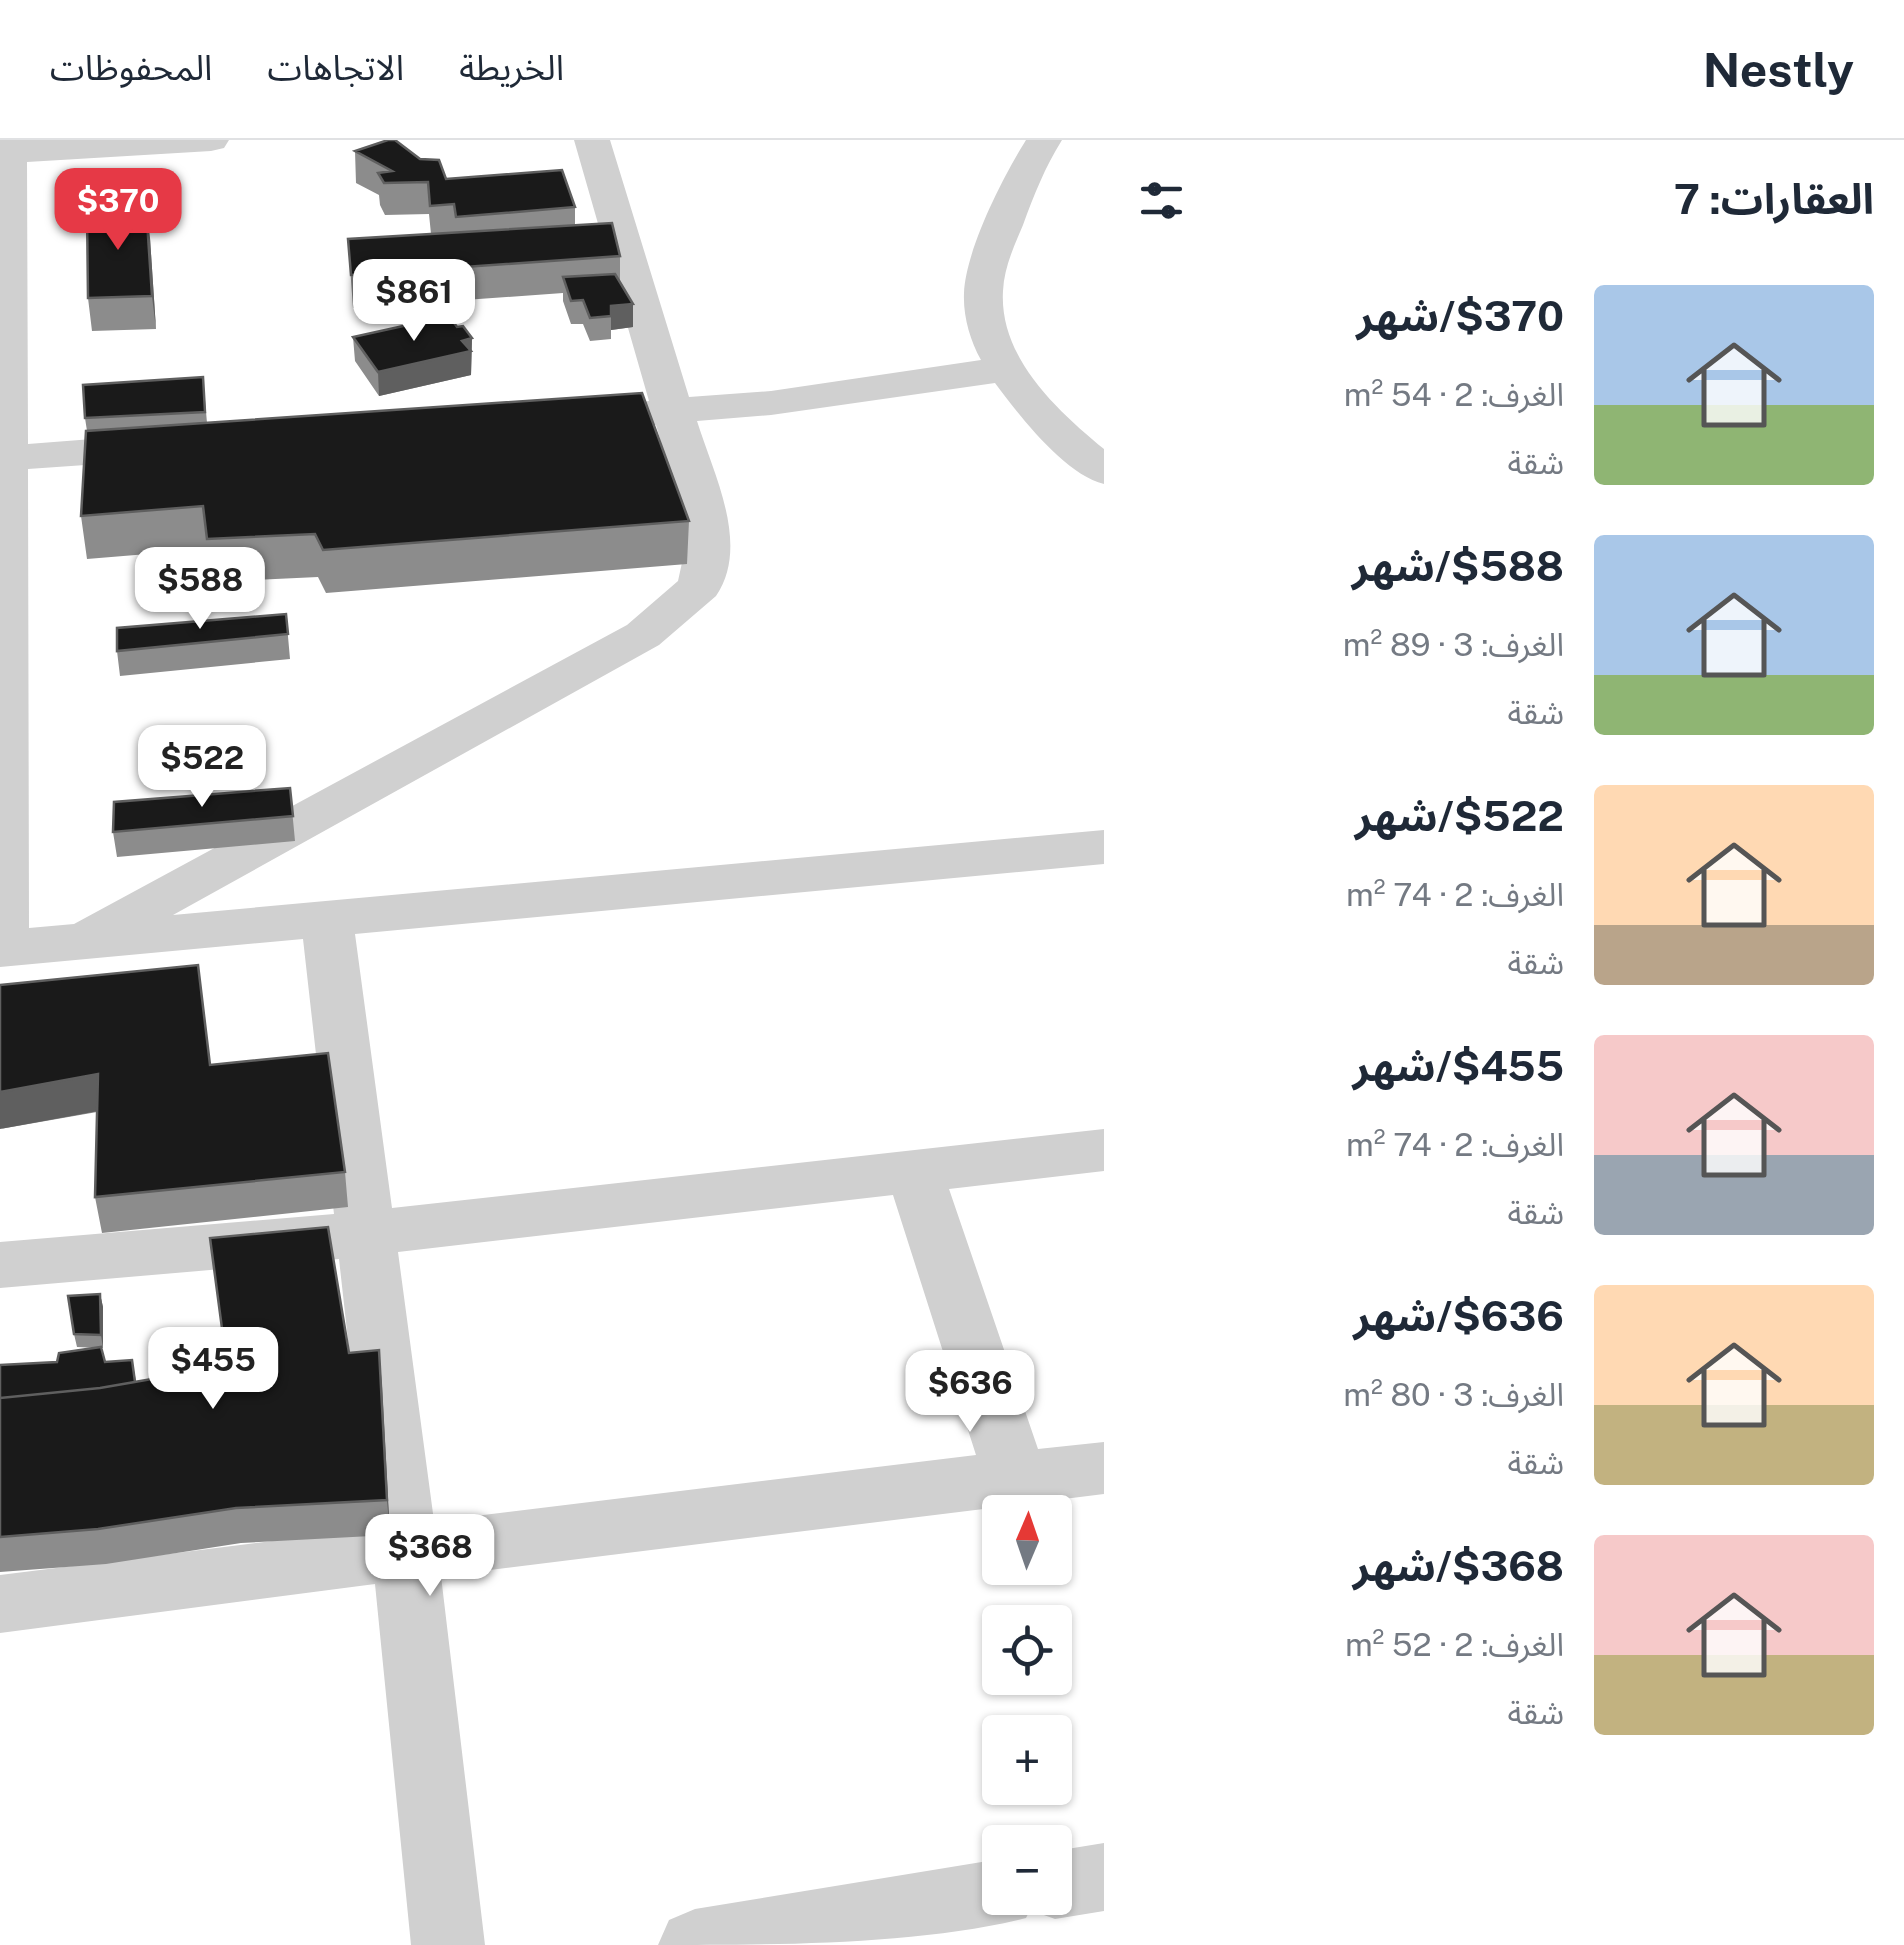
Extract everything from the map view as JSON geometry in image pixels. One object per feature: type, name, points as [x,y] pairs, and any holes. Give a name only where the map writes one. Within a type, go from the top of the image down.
[{"type":"street","points":[[211,140],[9,146],[4,250],[7,458],[3,534],[1,949],[1104,846]]},
{"type":"street","points":[[85,942],[643,635],[700,586],[710,535],[592,140]]},
{"type":"street","points":[[1044,140],[1029,162],[994,250],[982,296],[989,332],[1006,369],[1060,434],[1104,471]]},
{"type":"street","points":[[595,417],[788,401],[1006,369]]},
{"type":"street","points":[[7,458],[203,444]]},
{"type":"street","points":[[327,919],[405,1554],[448,1945]]},
{"type":"street","points":[[0,1265],[363,1234],[1104,1150]]},
{"type":"street","points":[[914,1172],[1016,1478]]},
{"type":"street","points":[[0,1604],[1104,1468]]},
{"type":"street","points":[[1072,1882],[1104,1877]]},
{"type":"street","points":[[695,1945],[982,1897]]},
{"type":"building","points":[[395,140],[420,159],[439,160],[446,179],[562,170],[575,207],[456,217],[454,204],[430,206],[428,182],[384,183],[378,173],[392,171],[355,151]]},
{"type":"building","points":[[146,206],[152,296],[88,298],[87,210]]},
{"type":"building","points":[[612,223],[620,256],[351,275],[348,239]]},
{"type":"building","points":[[615,274],[633,304],[611,306],[611,316],[590,318],[583,300],[571,301],[563,277]]},
{"type":"building","points":[[449,316],[472,338],[462,341],[471,351],[378,372],[353,337]]},
{"type":"building","points":[[203,377],[205,412],[85,418],[83,385]]},
{"type":"building","points":[[642,393],[689,521],[323,550],[315,534],[207,539],[203,506],[81,516],[86,431]]},
{"type":"building","points":[[286,614],[288,634],[117,651],[117,628]]},
{"type":"building","points":[[290,788],[293,816],[113,832],[114,802]]},
{"type":"building","points":[[198,965],[210,1065],[328,1053],[345,1172],[95,1197],[98,1074],[0,1092],[0,985]]},
{"type":"building","points":[[328,1227],[349,1353],[379,1350],[387,1500],[236,1508],[98,1529],[0,1537],[0,1398],[100,1388],[227,1366],[210,1238]]},
{"type":"building","points":[[100,1294],[101,1335],[74,1334],[68,1296]]},
{"type":"building","points":[[101,1347],[105,1362],[132,1360],[135,1382],[0,1398],[0,1365],[57,1362],[59,1353]]},
{"type":"building","points":[[226,1357],[227,1366],[183,1373],[182,1366]]}]
